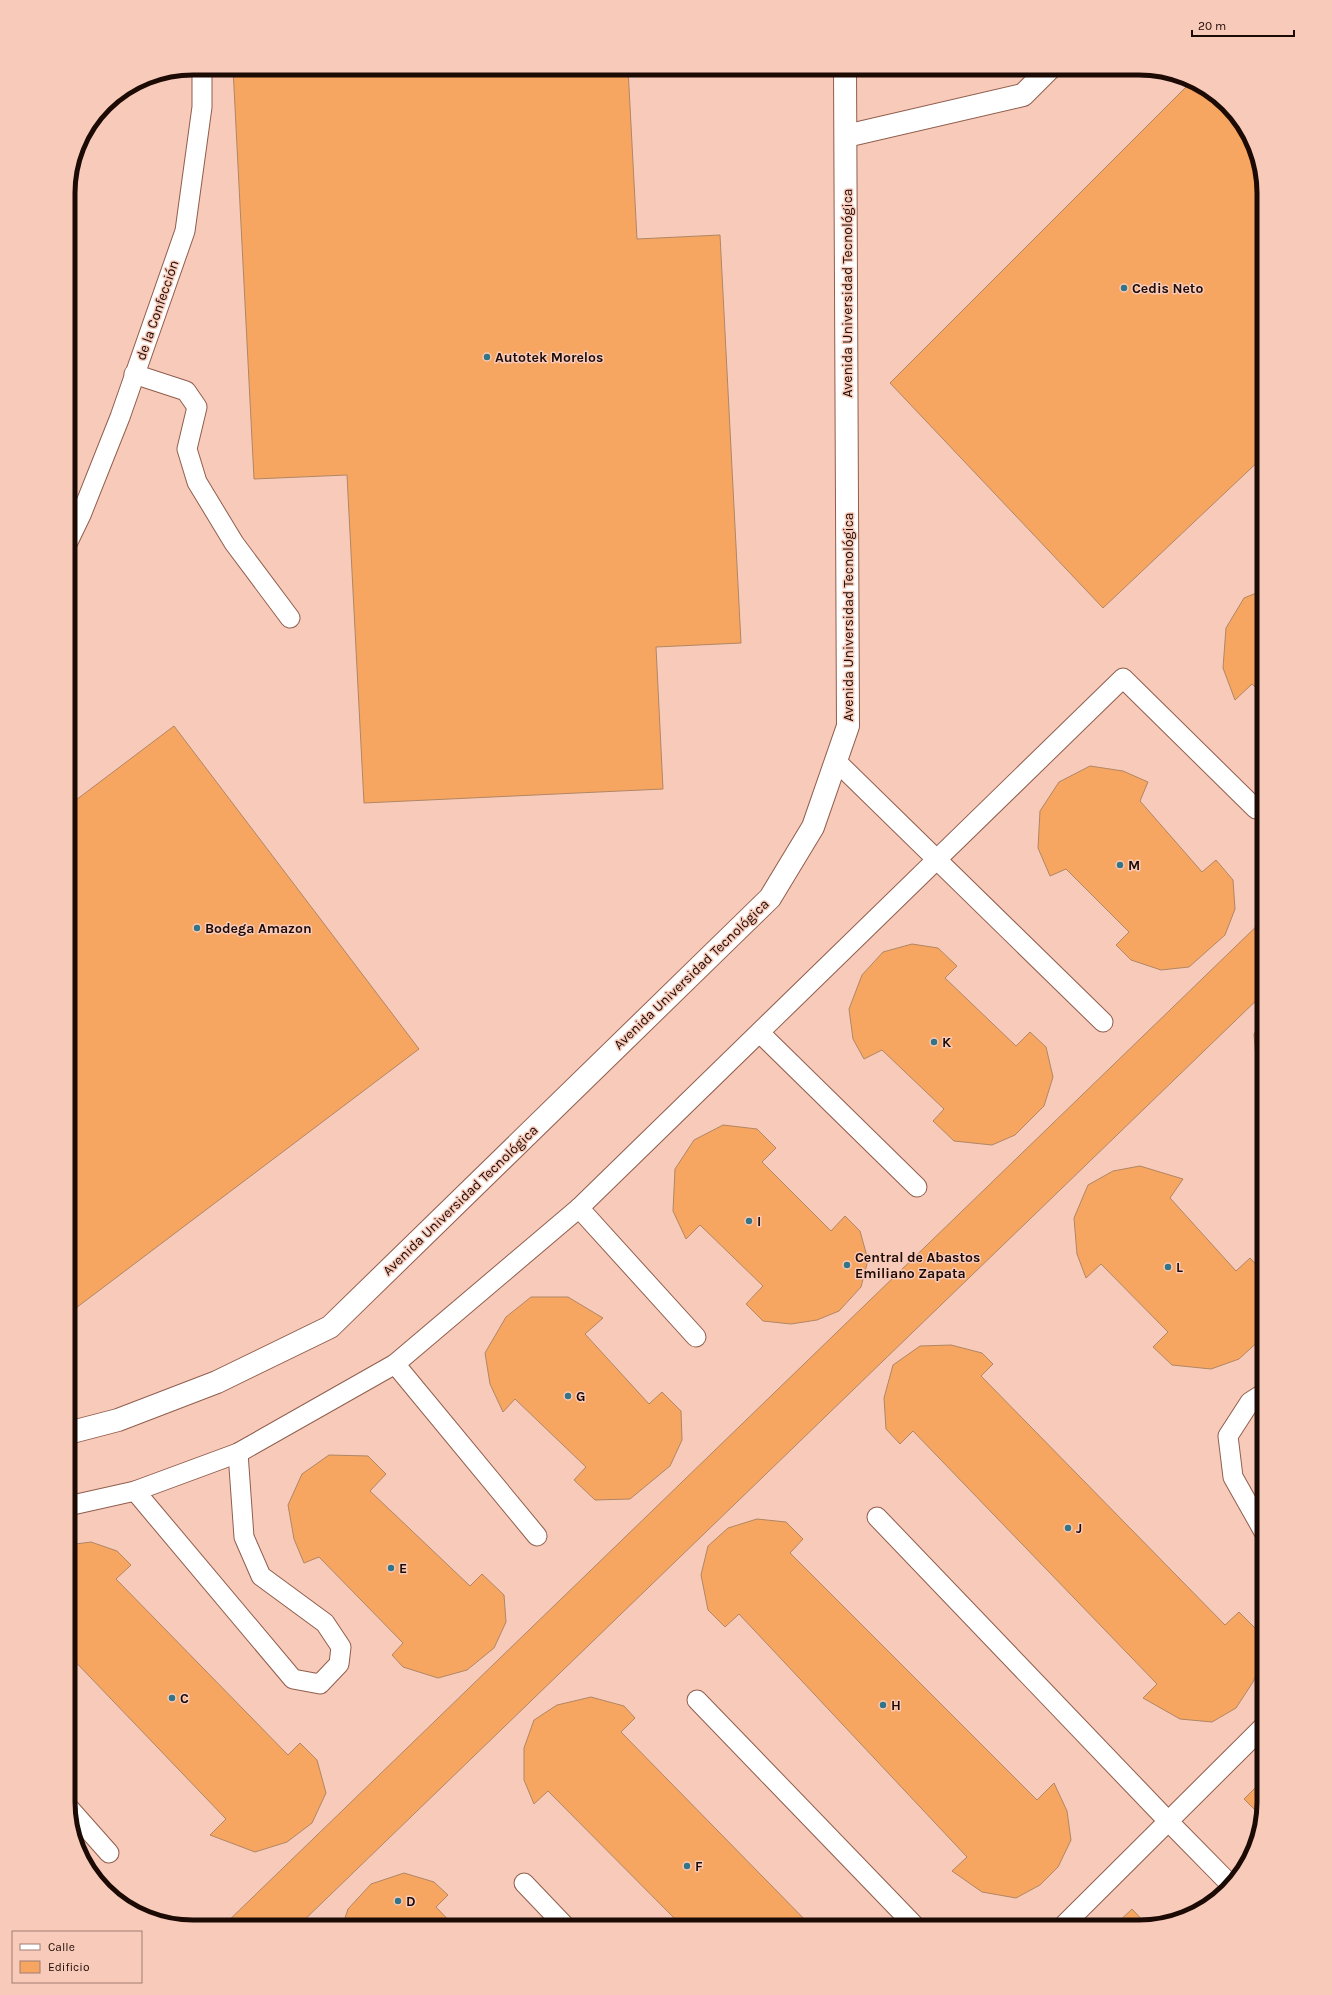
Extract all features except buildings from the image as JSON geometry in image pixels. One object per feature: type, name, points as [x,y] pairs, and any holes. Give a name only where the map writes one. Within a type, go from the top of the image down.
[{"type":"street","name":"Avenida Universidad Tecnológica","points":[[75,1431],[118,1420],[217,1382],[330,1327],[770,898],[813,827],[848,726],[846,75]]},
{"type":"street","points":[[846,136],[1023,95],[1043,75]]},
{"type":"lane","name":"de la Confección","points":[[75,527],[84,508],[134,374],[185,231],[202,107],[202,75]]},
{"type":"lane","points":[[134,374],[186,391],[196,407],[187,449],[197,482],[234,543],[290,618]]},
{"type":"lane","points":[[75,1504],[135,1490],[238,1452],[395,1364],[579,1208],[1123,678],[1256,809]]},
{"type":"lane","points":[[836,761],[1103,1022]]},
{"type":"lane","points":[[760,1033],[916,1187]]},
{"type":"lane","points":[[579,1208],[696,1337]]},
{"type":"lane","points":[[395,1364],[537,1536]]},
{"type":"lane","points":[[1257,1398],[1250,1402],[1228,1436],[1233,1477],[1257,1520]]},
{"type":"lane","points":[[135,1490],[293,1679],[320,1684],[339,1664],[341,1647],[325,1623],[262,1576],[244,1537],[238,1452]]},
{"type":"lane","points":[[877,1517],[1227,1880]]},
{"type":"lane","points":[[697,1700],[909,1920]]},
{"type":"lane","points":[[1069,1920],[1257,1733]]},
{"type":"lane","points":[[76,1816],[109,1852]]},
{"type":"lane","points":[[524,1883],[559,1920]]},
{"type":"place","name":"Cedis Neto","points":[[1124,288]]},
{"type":"place","name":"Autotek Morelos","points":[[487,357]]},
{"type":"place","name":"M","points":[[1120,865]]},
{"type":"place","name":"Bodega Amazon","points":[[197,928]]},
{"type":"place","name":"K","points":[[934,1042]]},
{"type":"place","name":"I","points":[[749,1221]]},
{"type":"place","name":"Central de Abastos Emiliano Zapata","points":[[847,1265]]},
{"type":"place","name":"L","points":[[1168,1267]]},
{"type":"place","name":"G","points":[[568,1396]]},
{"type":"place","name":"J","points":[[1068,1528]]},
{"type":"place","name":"E","points":[[391,1568]]},
{"type":"place","name":"C","points":[[172,1698]]},
{"type":"place","name":"H","points":[[883,1705]]},
{"type":"place","name":"F","points":[[687,1866]]},
{"type":"place","name":"D","points":[[398,1901]]}]
